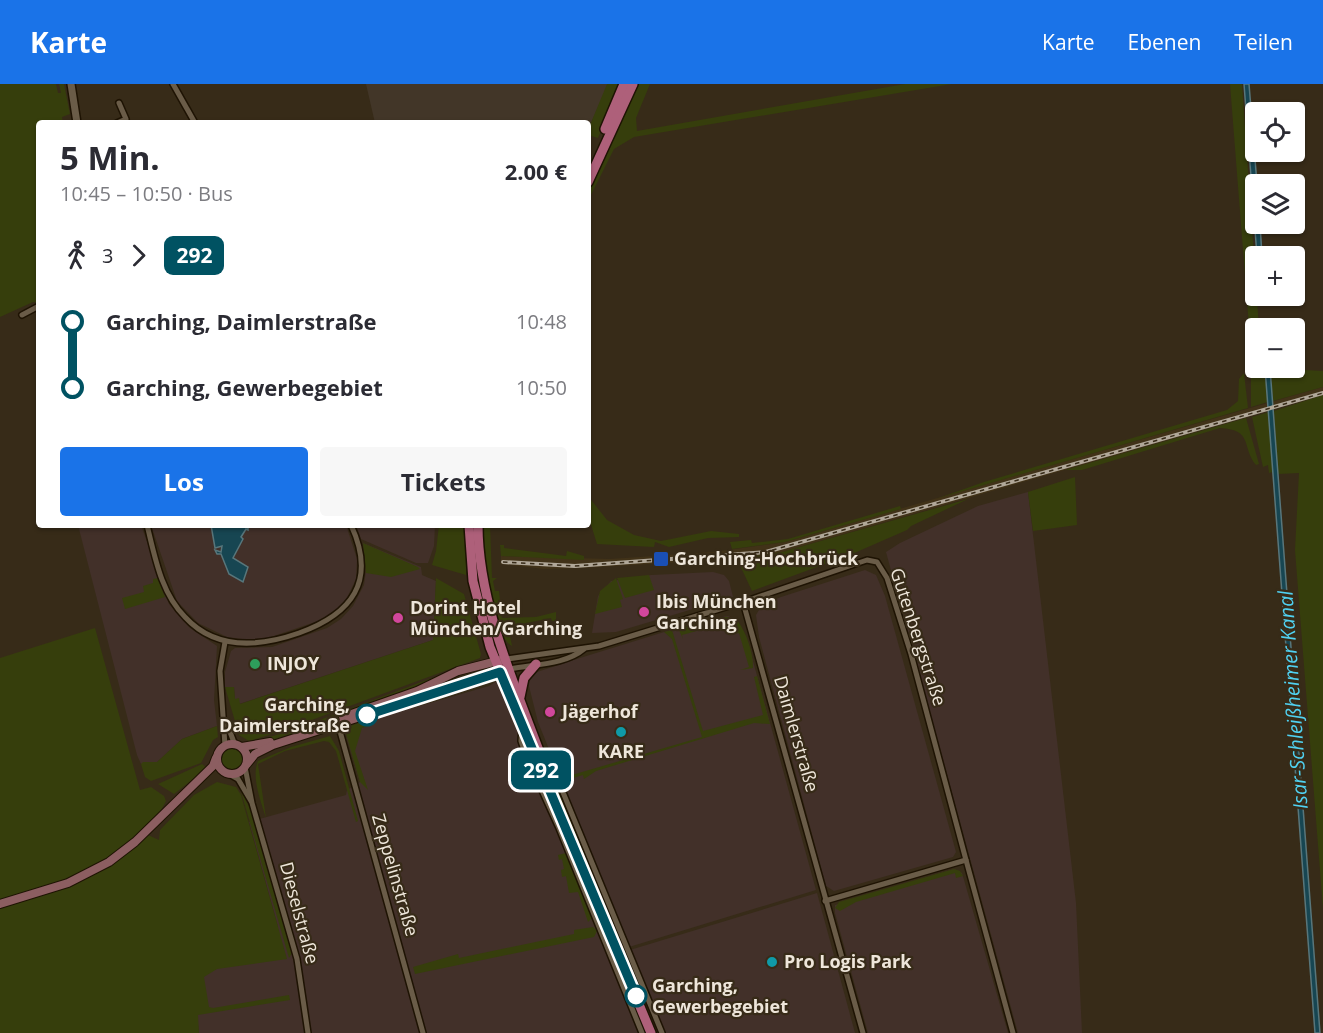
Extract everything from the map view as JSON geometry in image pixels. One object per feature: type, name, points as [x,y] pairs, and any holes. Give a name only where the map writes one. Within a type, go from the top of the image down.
[{"type":"main road","points":[[591,174],[624,84]]},
{"type":"main road","points":[[607,132],[633,84]]},
{"type":"main road","points":[[591,163],[601,146]]},
{"type":"main road","points":[[469,528],[471,564],[477,599],[495,661],[651,1033]]},
{"type":"main road","points":[[478,528],[486,593],[548,784]]},
{"type":"main road","points":[[415,695],[458,671],[507,659]]},
{"type":"main road","points":[[520,697],[524,678],[536,664]]},
{"type":"main road","points":[[197,782],[226,773],[238,773],[255,754],[273,745],[415,695],[510,669]]},
{"type":"main road","points":[[0,904],[68,883],[109,862],[135,842],[213,766],[225,746],[252,747],[337,722]]},
{"type":"main road","points":[[238,746],[247,755],[246,766]]},
{"type":"main road","points":[[216,758],[218,766],[226,773]]},
{"type":"street","points":[[71,84],[77,120]]},
{"type":"street","points":[[173,84],[193,120]]},
{"type":"street","points":[[119,103],[126,119],[124,120]]},
{"type":"street","points":[[22,315],[36,308]]},
{"type":"street","points":[[148,528],[164,585],[176,607],[195,627],[225,642],[255,645],[274,642],[320,625],[338,615],[350,602],[361,578],[360,549],[352,528]]},
{"type":"street","name":"Gutenbergstraße","points":[[743,602],[867,560],[877,562],[882,568],[910,654],[1013,1033]]},
{"type":"street","points":[[507,659],[558,654],[576,648],[584,649],[743,602]]},
{"type":"street","name":"Daimlerstraße","points":[[743,602],[863,1033]]},
{"type":"street","points":[[225,642],[220,671],[225,746]]},
{"type":"street","points":[[510,669],[577,656],[584,649]]},
{"type":"street","points":[[225,720],[238,746]]},
{"type":"street","name":"Zeppelinstraße","points":[[337,722],[423,1033]]},
{"type":"street","points":[[522,728],[521,741],[525,753],[559,828],[642,1033]]},
{"type":"street","points":[[538,748],[544,752],[553,768],[662,1033]]},
{"type":"street","name":"Dieselstraße","points":[[246,766],[252,803],[297,959],[308,1033]]},
{"type":"street","name":"Dieselstraße","points":[[226,773],[238,778],[252,803]]},
{"type":"street","points":[[825,901],[966,860]]},
{"type":"shaded area","points":[[366,84],[608,84],[591,123],[591,120],[374,120]]},
{"type":"shaded area","points":[[1323,387],[1323,395],[782,552],[750,558],[582,568],[544,569],[501,564],[501,556],[610,559],[713,552],[785,542]]},
{"type":"shaded area","points":[[1028,492],[1076,903],[1082,1033],[1018,1033],[886,552],[978,506]]},
{"type":"shaded area","points":[[79,528],[142,528],[169,604],[190,628],[217,646],[214,700],[217,726],[182,739],[157,762],[141,764]]},
{"type":"shaded area","points":[[152,528],[347,528],[357,559],[356,579],[344,604],[324,619],[265,639],[249,640],[227,637],[198,623],[177,601]]},
{"type":"shaded area","points":[[357,528],[435,528],[434,546],[428,563],[416,563],[361,539]]},
{"type":"shaded area","points":[[363,543],[421,567],[422,575],[436,581],[433,640],[239,704],[235,699],[234,687],[225,687],[225,672],[231,651],[235,648],[272,647],[327,628],[341,619],[353,606],[364,585],[367,564]]},
{"type":"shaded area","points":[[865,570],[876,575],[885,596],[956,852],[953,857],[834,891],[826,886],[759,637],[756,615],[762,605],[781,597]]},
{"type":"shaded area","points":[[713,572],[724,575],[729,581],[733,597],[616,632],[592,633],[598,596],[611,581],[651,575]]},
{"type":"shaded area","points":[[728,616],[737,620],[748,643],[816,890],[629,947],[538,722],[529,686],[530,678],[537,672],[580,658],[703,620]]},
{"type":"shaded area","points":[[511,672],[575,850],[653,1033],[199,1033],[193,979],[278,927],[249,822],[346,795],[347,790],[360,782],[347,739],[347,730],[350,726],[489,686]]},
{"type":"shaded area","points":[[954,869],[962,873],[1008,1033],[868,1033],[835,913],[835,905]]},
{"type":"shaded area","points":[[817,893],[855,1033],[664,1033],[630,950]]},
{"type":"green space","points":[[0,84],[56,84],[58,93],[61,93],[59,84],[64,84],[70,114],[62,117],[62,120],[36,120],[36,302],[0,317]]},
{"type":"green space","points":[[607,84],[621,84],[598,138],[591,136],[591,123]]},
{"type":"green space","points":[[638,84],[650,84],[636,118],[637,131],[905,84],[952,84],[634,137],[614,149],[591,195],[591,186]]},
{"type":"green space","points":[[1230,84],[1242,84],[1245,162],[1247,162],[1248,174],[1245,174],[1245,234],[1252,234],[1253,246],[1245,246],[1245,275]]},
{"type":"green space","points":[[1247,306],[1257,306],[1258,318],[1248,318]]},
{"type":"green space","points":[[1305,370],[1323,371],[1323,387],[1273,401],[1271,378],[1305,378]]},
{"type":"green space","points":[[1244,373],[1248,408],[936,499],[984,482],[1227,410],[1238,401],[1239,379]]},
{"type":"green space","points":[[1251,378],[1266,378],[1268,402],[1251,407]]},
{"type":"green space","points":[[1323,395],[1323,909],[1295,550],[1299,473],[1278,474],[1274,411]]},
{"type":"green space","points":[[1269,412],[1273,472],[1269,473],[1268,465],[1263,467],[1252,417]]},
{"type":"green space","points":[[1246,418],[1259,464],[1256,465],[1242,436],[1231,429],[1220,428],[1082,470],[1065,470]]},
{"type":"green space","points":[[1075,477],[1077,525],[1033,531],[1028,492]]},
{"type":"green space","points":[[968,499],[907,530],[852,554],[752,591],[737,559],[782,552]]},
{"type":"green space","points":[[591,500],[607,520],[634,535],[661,541],[711,531],[739,534],[739,537],[708,538],[669,547],[655,542],[654,547],[597,544],[591,525]]},
{"type":"green space","points":[[900,506],[901,509],[785,542],[732,549],[730,542],[751,540],[752,543],[788,539]]},
{"type":"green space","points":[[439,528],[466,528],[466,575],[432,565]]},
{"type":"green space","points":[[482,528],[490,528],[492,578],[497,578],[493,581],[495,591],[499,591],[502,618],[536,617],[556,612],[556,621],[552,621],[551,618],[512,626],[513,630],[509,631],[512,646],[505,639],[494,610]]},
{"type":"green space","points":[[363,543],[420,569],[391,577],[366,573]]},
{"type":"green space","points":[[500,545],[504,545],[504,548],[566,556],[567,551],[584,556],[584,560],[501,556]]},
{"type":"green space","points":[[649,575],[654,590],[625,598],[617,578]]},
{"type":"green space","points":[[158,578],[165,597],[125,609],[122,598],[144,592],[143,586],[153,583],[153,579]]},
{"type":"green space","points":[[436,578],[464,594],[481,654],[480,658],[279,732],[249,741],[239,735],[225,687],[234,687],[235,699],[239,698],[240,704],[433,640]]},
{"type":"green space","points":[[616,578],[623,599],[620,600],[622,607],[595,614],[600,591]]},
{"type":"green space","points":[[723,617],[734,617],[742,627],[750,648],[753,668],[740,670],[749,667],[739,633],[734,634],[732,626],[727,627],[726,623],[682,635],[683,639],[678,628]]},
{"type":"green space","points":[[95,628],[140,790],[151,787],[164,796],[166,801],[158,814],[140,833],[109,857],[57,882],[0,901],[0,658]]},
{"type":"green space","points":[[672,630],[703,731],[763,715],[754,677],[757,676],[770,724],[754,723],[596,771],[584,779],[583,775],[563,781],[565,777],[702,737],[672,639],[664,632]]},
{"type":"green space","points":[[451,671],[447,675],[351,713],[253,745],[252,742],[293,730]]},
{"type":"green space","points":[[370,719],[372,725],[362,728],[355,751],[368,790],[360,782],[346,734],[350,726]]},
{"type":"green space","points":[[217,726],[218,737],[213,740],[201,763],[151,781],[145,777],[141,764],[143,762],[157,762],[182,739]]},
{"type":"green space","points":[[330,736],[339,751],[358,821],[356,822],[336,751],[329,742],[324,741],[285,751],[258,764],[266,818],[256,782],[258,761],[291,747]]},
{"type":"green space","points":[[232,748],[240,751],[243,759],[240,767],[232,770],[224,767],[221,759],[224,751]]},
{"type":"green space","points":[[547,760],[636,976],[629,970],[562,805]]},
{"type":"green space","points":[[202,764],[207,768],[174,794],[158,784]]},
{"type":"green space","points":[[217,782],[236,787],[241,795],[287,959],[217,969],[204,977],[209,1007],[289,995],[290,1000],[198,1015],[199,1033],[0,1033],[0,908],[78,881],[114,862],[148,835],[159,840],[160,830],[194,795]]},
{"type":"green space","points":[[239,785],[255,820],[292,953],[289,958]]},
{"type":"green space","points":[[566,853],[592,918],[588,922],[578,892],[569,893],[566,876],[562,877],[561,870],[564,869],[562,859],[559,860],[558,855]]},
{"type":"green space","points":[[954,869],[960,871],[963,876],[956,878],[955,873],[856,902],[840,911],[835,908],[839,902]]},
{"type":"green space","points":[[593,927],[597,931],[594,937],[415,974],[413,967],[458,954],[459,958],[574,934],[574,930]]},
{"type":"water","points":[[1244,84],[1249,84],[1250,102],[1245,102]]},
{"type":"water","points":[[1250,162],[1255,162],[1256,174],[1251,174]]},
{"type":"water","points":[[1255,234],[1261,234],[1261,246],[1256,246]]},
{"type":"water","name":"Isar-Schleißheimer Kanal","points":[[1266,378],[1271,378],[1320,1033],[1315,1033]]},
{"type":"water","points":[[212,528],[248,528],[241,537],[243,539],[233,558],[248,567],[243,582],[229,574],[221,554],[217,554],[215,550],[221,552],[222,546],[215,548]]},
{"type":"railway","points":[[503,562],[575,566],[766,552],[1323,393]]},
{"type":"bus line","name":"292","points":[[367,715],[500,672],[636,996]]},
{"type":"place","name":"Garching-Hochbrück","points":[[661,559]]},
{"type":"place","name":"Ibis München Garching","points":[[644,612]]},
{"type":"place","name":"Dorint Hotel München/Garching","points":[[398,618]]},
{"type":"place","name":"INJOY","points":[[255,664]]},
{"type":"place","name":"Jägerhof","points":[[550,712]]},
{"type":"place","name":"Garching, Daimlerstraße","points":[[367,715]]},
{"type":"place","name":"KARE","points":[[621,732]]},
{"type":"place","name":"Pro Logis Park","points":[[772,962]]},
{"type":"place","name":"Garching, Gewerbegebiet","points":[[636,996]]}]
